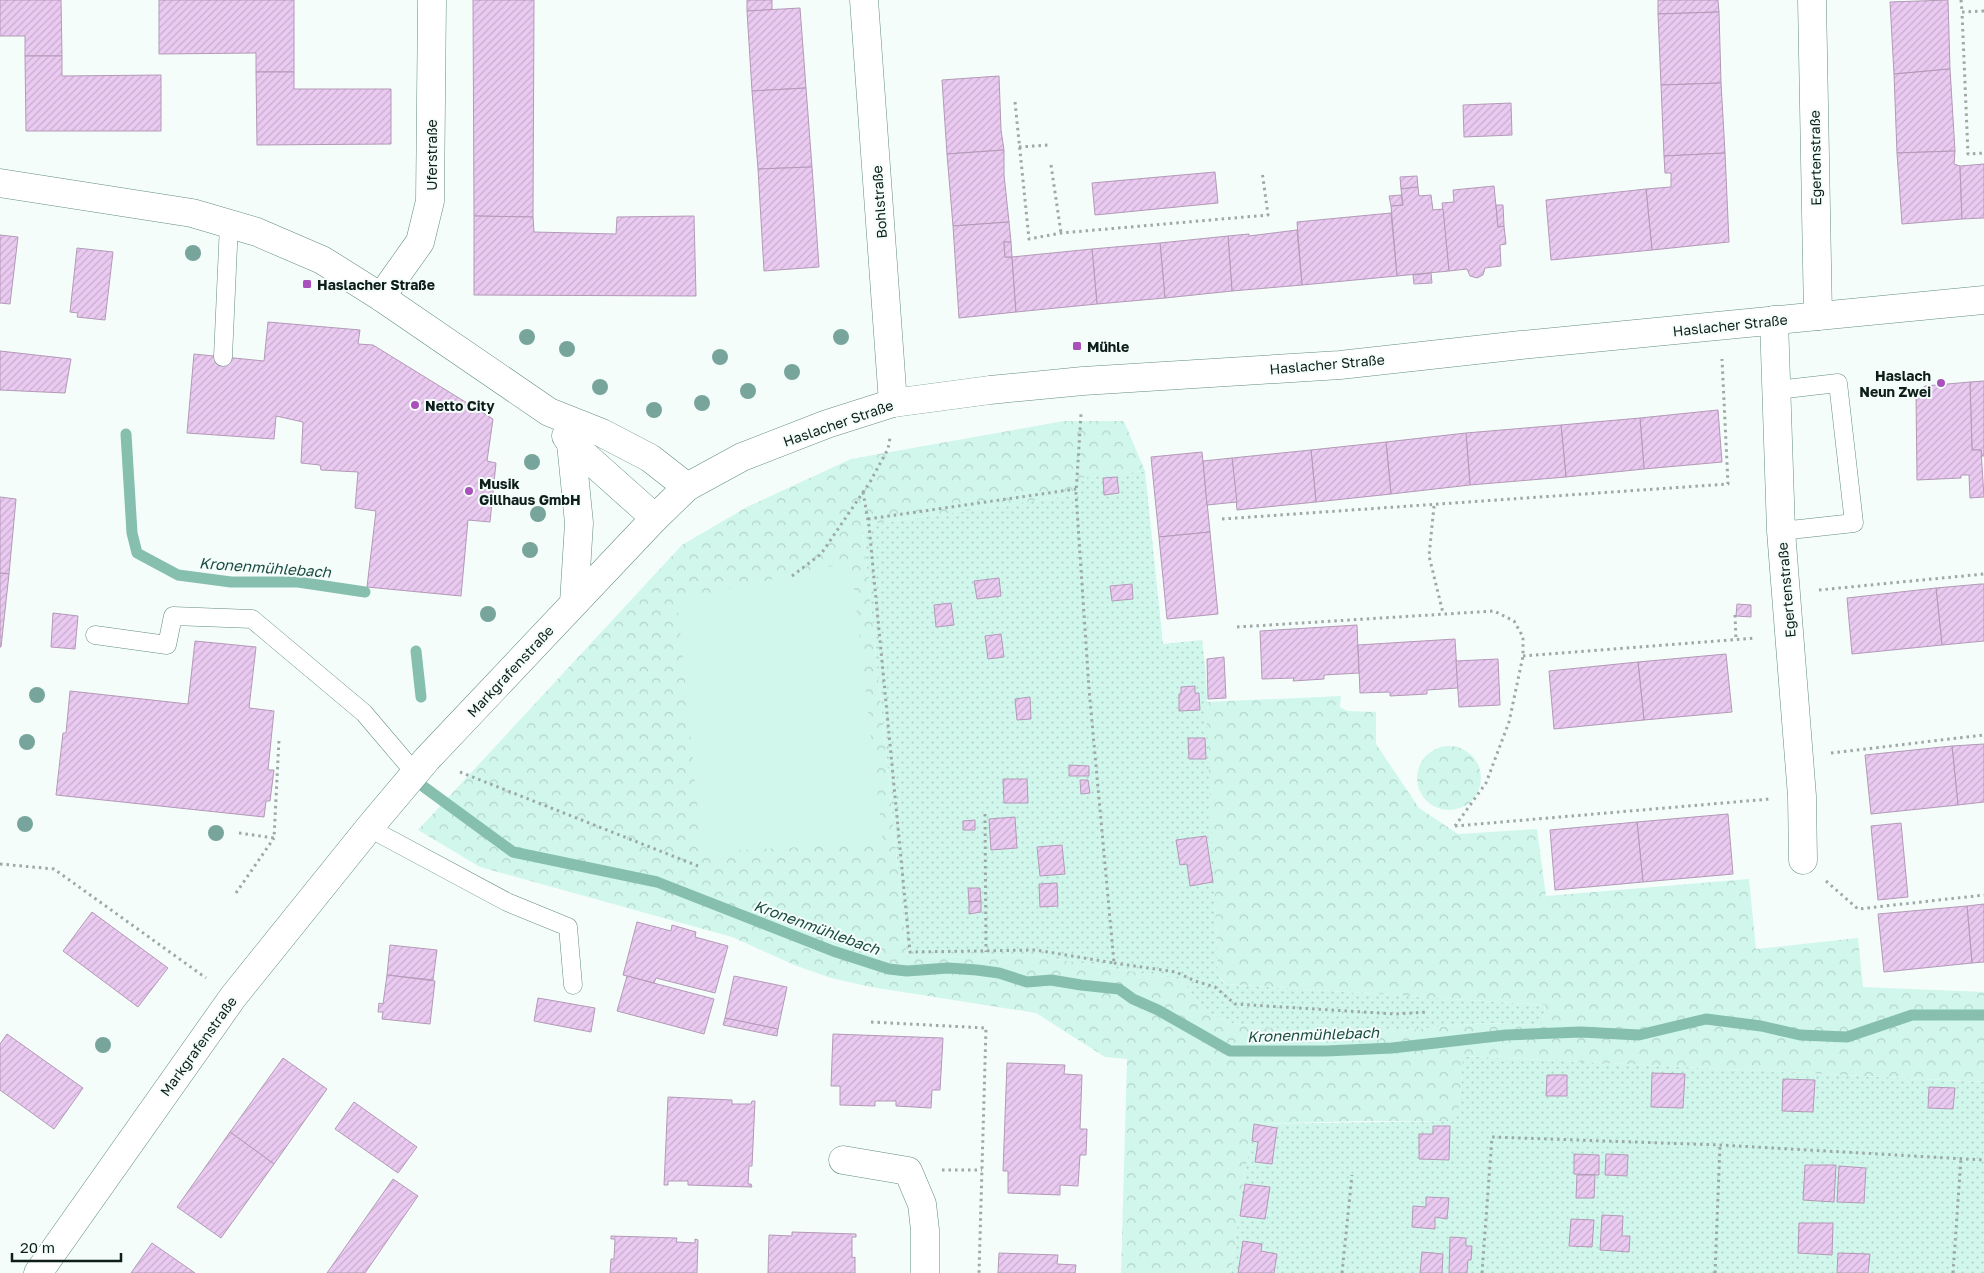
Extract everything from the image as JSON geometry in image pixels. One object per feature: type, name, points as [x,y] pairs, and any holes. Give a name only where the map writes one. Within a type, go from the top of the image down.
[{"type":"street","name":"Uferstraße","points":[[381,296],[420,242],[430,200],[432,0]]},
{"type":"street","name":"Bohlstraße","points":[[864,0],[893,403]]},
{"type":"street","name":"Egertenstraße","points":[[1812,0],[1818,316]]},
{"type":"street","points":[[0,183],[88,195],[192,213],[257,232],[322,260],[381,296],[548,412],[602,433],[650,458],[687,487]]},
{"type":"street","name":"Haslacher Straße","points":[[655,518],[687,487],[742,457],[827,424],[893,403],[990,390],[1083,381],[1340,364],[1984,300]]},
{"type":"street","name":"Egertenstraße","points":[[1774,320],[1781,531],[1802,796],[1803,860]]},
{"type":"street","points":[[548,412],[571,443],[655,518]]},
{"type":"street","points":[[571,443],[579,523],[574,602]]},
{"type":"street","name":"Markgrafenstraße","points":[[38,1273],[233,997],[369,828],[421,766],[655,518]]},
{"type":"street","points":[[842,1160],[908,1171],[922,1204],[925,1230],[925,1273]]},
{"type":"lane","points":[[223,357],[229,224]]},
{"type":"lane","points":[[1777,390],[1838,383],[1854,523],[1781,531]]},
{"type":"lane","points":[[95,635],[167,645],[173,616],[252,619],[364,712],[421,766]]},
{"type":"lane","points":[[369,828],[507,902],[568,927],[573,985]]},
{"type":"path","points":[[1961,0],[1968,154],[1984,153]]},
{"type":"path","points":[[1962,12],[1984,11]]},
{"type":"path","points":[[1015,102],[1028,239],[1061,233],[1268,215],[1262,171]]},
{"type":"path","points":[[1019,147],[1048,145]]},
{"type":"path","points":[[1051,165],[1061,233]]},
{"type":"path","points":[[1222,519],[1434,506],[1728,484],[1720,326]]},
{"type":"path","points":[[1083,381],[1076,489],[1088,689],[1114,963]]},
{"type":"path","points":[[792,576],[821,554],[863,492],[888,448],[894,418],[893,403]]},
{"type":"path","points":[[868,519],[1076,489]]},
{"type":"path","points":[[863,492],[868,519],[910,952],[1036,950],[1176,972],[1195,981],[1215,987],[1235,1004],[1395,1014],[1428,1012]]},
{"type":"path","points":[[1434,506],[1429,556],[1443,613]]},
{"type":"path","points":[[1786,594],[1984,574]]},
{"type":"path","points":[[1237,627],[1494,611],[1514,621],[1523,637],[1523,656],[1509,722],[1486,783],[1455,826],[1802,796]]},
{"type":"path","points":[[1735,615],[1736,640]]},
{"type":"path","points":[[1523,656],[1789,636]]},
{"type":"path","points":[[1799,756],[1984,735]]},
{"type":"path","points":[[236,893],[274,838],[279,739]]},
{"type":"path","points":[[421,766],[698,866]]},
{"type":"path","points":[[985,814],[986,952]]},
{"type":"path","points":[[239,833],[274,838]]},
{"type":"path","points":[[1803,860],[1858,909],[1984,896]]},
{"type":"path","points":[[0,864],[54,869],[233,997]]},
{"type":"path","points":[[871,1022],[986,1028],[979,1273]]},
{"type":"path","points":[[1482,1273],[1492,1137],[1720,1144],[1984,1160]]},
{"type":"path","points":[[1715,1273],[1720,1144]]},
{"type":"path","points":[[1953,1273],[1961,1158]]},
{"type":"path","points":[[1342,1273],[1352,1175]]},
{"type":"green space","points":[[1064,421],[1124,421],[1145,471],[1081,478],[1081,494],[874,524],[863,532],[907,957],[1033,955],[1182,980],[1200,1005],[1217,1017],[1232,1023],[1328,1035],[1388,1032],[1484,1023],[1542,1025],[1545,1005],[1225,984],[1218,974],[1206,702],[1341,696],[1340,707],[1347,711],[1376,712],[1376,744],[1419,808],[1458,834],[1537,829],[1546,896],[1749,879],[1756,949],[1858,938],[1863,987],[1984,992],[1984,1082],[1463,1056],[1456,1121],[1254,1124],[1244,1177],[1231,1273],[1121,1273],[1127,1059],[1105,1057],[1036,1013],[871,987],[831,978],[797,966],[732,937],[480,867],[418,830],[682,545],[747,507],[851,459]]},
{"type":"green space","points":[[1145,471],[1163,644],[1202,640],[1206,674],[1218,974],[1224,984],[1545,1005],[1542,1025],[1484,1023],[1388,1032],[1328,1035],[1232,1023],[1217,1017],[1200,1005],[1182,980],[1033,955],[907,957],[863,532],[874,524],[1080,494],[1080,478]]},
{"type":"green space","points":[[851,562],[883,843],[702,852],[677,600]]},
{"type":"green space","points":[[1449,746],[1461,748],[1472,755],[1479,766],[1481,778],[1479,790],[1472,801],[1461,808],[1449,810],[1437,808],[1426,801],[1419,790],[1417,778],[1419,766],[1426,755],[1437,748]]},
{"type":"green space","points":[[1462,1056],[1984,1082],[1984,1273],[1231,1273],[1244,1177],[1254,1124],[1455,1121],[1461,1087]]},
{"type":"building","points":[[0,0],[61,0],[62,56],[25,56],[25,36],[0,36]]},
{"type":"building","points":[[159,0],[294,0],[294,72],[256,72],[256,53],[159,54]]},
{"type":"building","points":[[473,0],[534,0],[533,217],[474,216]]},
{"type":"building","points":[[747,0],[772,0],[772,10],[747,11]]},
{"type":"building","points":[[1658,0],[1718,0],[1719,12],[1658,14]]},
{"type":"building","points":[[1948,0],[1950,69],[1894,74],[1890,2]]},
{"type":"building","points":[[800,8],[806,88],[752,91],[747,11]]},
{"type":"building","points":[[1719,12],[1721,83],[1661,85],[1658,14]]},
{"type":"building","points":[[25,56],[62,56],[62,76],[161,75],[161,131],[26,131]]},
{"type":"building","points":[[1950,69],[1955,151],[1897,153],[1894,74]]},
{"type":"building","points":[[256,72],[294,72],[294,89],[391,89],[391,144],[257,145]]},
{"type":"building","points":[[999,76],[1001,130],[1004,150],[947,154],[942,80]]},
{"type":"building","points":[[1721,83],[1725,153],[1664,156],[1661,85]]},
{"type":"building","points":[[806,88],[812,167],[758,169],[752,91]]},
{"type":"building","points":[[1511,103],[1512,135],[1464,137],[1463,105]]},
{"type":"building","points":[[1004,150],[1004,175],[1009,222],[953,226],[947,154]]},
{"type":"building","points":[[1955,151],[1954,164],[1960,166],[1962,219],[1902,224],[1897,153]]},
{"type":"building","points":[[1725,153],[1729,242],[1652,250],[1646,189],[1671,187],[1671,173],[1665,173],[1664,156]]},
{"type":"building","points":[[1984,164],[1984,218],[1962,219],[1960,166]]},
{"type":"building","points":[[812,167],[819,267],[764,271],[758,169]]},
{"type":"building","points":[[1215,172],[1218,203],[1095,215],[1092,183]]},
{"type":"building","points":[[1417,176],[1418,187],[1401,189],[1400,177]]},
{"type":"building","points":[[1494,186],[1498,227],[1504,226],[1506,244],[1500,245],[1501,266],[1485,268],[1483,275],[1477,278],[1470,276],[1467,269],[1449,271],[1442,203],[1454,202],[1453,190]]},
{"type":"building","points":[[1418,187],[1419,196],[1431,195],[1433,210],[1443,209],[1449,271],[1397,276],[1391,206],[1403,205],[1401,189]]},
{"type":"building","points":[[1646,189],[1652,250],[1551,260],[1546,200]]},
{"type":"building","points":[[1401,195],[1403,205],[1391,206],[1389,196]]},
{"type":"building","points":[[1496,205],[1503,205],[1504,226],[1498,227]]},
{"type":"building","points":[[1391,213],[1397,276],[1302,285],[1297,222]]},
{"type":"building","points":[[474,216],[533,217],[534,232],[616,234],[617,217],[694,216],[696,296],[474,295]]},
{"type":"building","points":[[1009,222],[1011,242],[1004,242],[1005,257],[1012,257],[1016,312],[959,318],[953,226]]},
{"type":"building","points":[[1297,230],[1302,285],[1232,291],[1228,236],[1249,234],[1249,236]]},
{"type":"building","points":[[0,235],[18,237],[10,304],[0,303]]},
{"type":"building","points":[[1228,236],[1232,291],[1165,298],[1160,243]]},
{"type":"building","points":[[1004,242],[1011,242],[1012,257],[1005,257]]},
{"type":"building","points":[[1160,243],[1165,298],[1097,304],[1092,249]]},
{"type":"building","points":[[77,248],[113,252],[105,320],[77,317],[78,313],[70,312]]},
{"type":"building","points":[[1092,249],[1097,304],[1016,312],[1012,257]]},
{"type":"building","points":[[1431,273],[1432,283],[1414,284],[1413,275]]},
{"type":"building","points":[[268,322],[360,330],[358,344],[373,345],[493,419],[487,461],[496,463],[490,522],[468,520],[461,596],[367,587],[376,511],[355,508],[358,472],[321,470],[320,465],[301,463],[303,422],[276,416],[274,439],[187,433],[194,354],[264,361]]},
{"type":"building","points":[[0,351],[71,359],[65,393],[0,390]]},
{"type":"building","points":[[1984,381],[1984,456],[1982,456],[1981,450],[1972,450],[1970,382]]},
{"type":"building","points":[[1970,382],[1972,450],[1981,450],[1984,497],[1970,498],[1969,475],[1961,475],[1961,478],[1917,480],[1916,394],[1925,386]]},
{"type":"building","points":[[1718,410],[1722,462],[1644,469],[1640,418]]},
{"type":"building","points":[[1640,418],[1644,469],[1566,477],[1561,425]]},
{"type":"building","points":[[1561,425],[1566,477],[1470,485],[1466,433]]},
{"type":"building","points":[[1466,433],[1470,485],[1391,494],[1386,442]]},
{"type":"building","points":[[1386,442],[1391,494],[1316,502],[1311,450]]},
{"type":"building","points":[[1311,450],[1316,502],[1237,510],[1232,458]]},
{"type":"building","points":[[1202,452],[1210,532],[1159,537],[1151,457]]},
{"type":"building","points":[[1232,458],[1237,502],[1207,505],[1203,461]]},
{"type":"building","points":[[1117,477],[1119,493],[1104,495],[1103,478]]},
{"type":"building","points":[[0,497],[16,499],[9,574],[0,573]]},
{"type":"building","points":[[1210,532],[1218,614],[1167,619],[1159,537]]},
{"type":"building","points":[[0,573],[9,574],[1,647],[0,647]]},
{"type":"building","points":[[999,578],[1001,596],[977,599],[974,581]]},
{"type":"building","points":[[1132,584],[1133,599],[1112,601],[1110,586]]},
{"type":"building","points":[[1984,584],[1984,641],[1942,645],[1936,588]]},
{"type":"building","points":[[1936,588],[1942,645],[1852,654],[1847,598]]},
{"type":"building","points":[[951,603],[954,625],[936,627],[934,605]]},
{"type":"building","points":[[1737,604],[1751,605],[1751,617],[1736,616]]},
{"type":"building","points":[[53,613],[78,616],[75,649],[51,647]]},
{"type":"building","points":[[1357,625],[1359,673],[1324,675],[1324,679],[1293,681],[1294,678],[1262,679],[1260,631]]},
{"type":"building","points":[[1001,634],[1004,657],[988,659],[985,636]]},
{"type":"building","points":[[1455,639],[1458,688],[1427,690],[1427,694],[1390,696],[1390,692],[1360,693],[1358,645]]},
{"type":"building","points":[[195,641],[256,647],[249,708],[274,711],[268,770],[274,770],[270,801],[266,801],[264,817],[56,795],[63,733],[66,733],[70,691],[188,704]]},
{"type":"building","points":[[1726,654],[1732,712],[1644,720],[1638,662]]},
{"type":"building","points":[[1224,657],[1226,698],[1208,699],[1207,659]]},
{"type":"building","points":[[1498,659],[1500,705],[1459,707],[1456,661]]},
{"type":"building","points":[[1638,662],[1644,720],[1554,729],[1549,671]]},
{"type":"building","points":[[1195,686],[1195,693],[1199,693],[1200,710],[1179,711],[1181,687]]},
{"type":"building","points":[[1030,697],[1031,719],[1017,720],[1015,699]]},
{"type":"building","points":[[1188,738],[1205,738],[1206,759],[1189,759]]},
{"type":"building","points":[[1984,744],[1984,802],[1958,805],[1952,746]]},
{"type":"building","points":[[1952,746],[1958,805],[1871,814],[1865,755]]},
{"type":"building","points":[[1069,765],[1089,766],[1089,776],[1069,776]]},
{"type":"building","points":[[1003,779],[1027,779],[1028,803],[1004,803]]},
{"type":"building","points":[[1080,780],[1088,780],[1090,793],[1081,794]]},
{"type":"building","points":[[1728,814],[1733,874],[1643,882],[1637,822]]},
{"type":"building","points":[[1015,817],[1017,848],[991,850],[989,819]]},
{"type":"building","points":[[975,820],[975,830],[963,830],[963,821]]},
{"type":"building","points":[[1637,822],[1643,882],[1555,890],[1550,830]]},
{"type":"building","points":[[1901,823],[1908,897],[1878,900],[1871,826]]},
{"type":"building","points":[[1206,836],[1213,882],[1190,886],[1187,864],[1180,865],[1176,840]]},
{"type":"building","points":[[1062,845],[1065,874],[1040,876],[1037,847]]},
{"type":"building","points":[[1057,883],[1058,906],[1040,907],[1039,884]]},
{"type":"building","points":[[968,888],[980,888],[981,901],[969,902]]},
{"type":"building","points":[[981,901],[981,912],[969,914],[969,902]]},
{"type":"building","points":[[1984,904],[1984,962],[1972,963],[1967,906]]},
{"type":"building","points":[[1967,906],[1972,963],[1884,972],[1878,914]]},
{"type":"building","points":[[92,912],[168,968],[138,1007],[63,951]]},
{"type":"building","points":[[637,922],[671,931],[672,925],[696,932],[695,937],[728,946],[715,993],[656,978],[654,983],[623,975]]},
{"type":"building","points":[[390,945],[437,950],[433,980],[387,975]]},
{"type":"building","points":[[387,975],[435,981],[430,1024],[382,1019],[383,1012],[378,1012],[379,1003],[383,1004]]},
{"type":"building","points":[[627,976],[714,999],[704,1034],[617,1011]]},
{"type":"building","points":[[734,976],[787,987],[778,1029],[725,1018]]},
{"type":"building","points":[[538,998],[595,1008],[591,1032],[534,1021]]},
{"type":"building","points":[[725,1018],[778,1029],[777,1036],[723,1025]]},
{"type":"building","points":[[7,1034],[83,1088],[54,1129],[0,1090],[0,1044]]},
{"type":"building","points":[[833,1034],[943,1038],[940,1090],[932,1090],[931,1108],[896,1106],[896,1101],[875,1101],[875,1106],[840,1105],[840,1086],[831,1086]]},
{"type":"building","points":[[283,1058],[327,1089],[274,1164],[230,1132]]},
{"type":"building","points":[[1007,1063],[1065,1065],[1064,1074],[1082,1075],[1080,1129],[1087,1129],[1086,1155],[1080,1155],[1078,1186],[1060,1185],[1060,1195],[1008,1193],[1008,1171],[1003,1171]]},
{"type":"building","points":[[1652,1073],[1685,1074],[1683,1108],[1651,1107]]},
{"type":"building","points":[[1547,1075],[1567,1075],[1567,1096],[1546,1096]]},
{"type":"building","points":[[1783,1079],[1815,1080],[1813,1112],[1782,1111]]},
{"type":"building","points":[[1929,1087],[1955,1088],[1953,1109],[1928,1108]]},
{"type":"building","points":[[668,1097],[732,1100],[732,1104],[751,1104],[752,1101],[755,1101],[752,1166],[749,1166],[748,1184],[751,1184],[752,1187],[688,1185],[688,1181],[668,1181],[668,1185],[664,1185]]},
{"type":"building","points":[[354,1102],[417,1147],[398,1173],[335,1129]]},
{"type":"building","points":[[1254,1124],[1277,1128],[1272,1164],[1255,1162],[1258,1142],[1252,1141]]},
{"type":"building","points":[[1433,1126],[1450,1126],[1449,1160],[1419,1159],[1419,1134],[1433,1134]]},
{"type":"building","points":[[230,1132],[274,1164],[221,1238],[177,1207]]},
{"type":"building","points":[[1574,1154],[1599,1155],[1599,1175],[1574,1174]]},
{"type":"building","points":[[1606,1154],[1628,1155],[1627,1176],[1605,1175]]},
{"type":"building","points":[[1805,1165],[1836,1165],[1834,1202],[1803,1200]]},
{"type":"building","points":[[1839,1166],[1866,1168],[1864,1203],[1837,1202]]},
{"type":"building","points":[[1577,1175],[1595,1175],[1594,1198],[1576,1198]]},
{"type":"building","points":[[393,1179],[418,1196],[365,1273],[327,1273]]},
{"type":"building","points":[[1245,1184],[1270,1187],[1265,1219],[1240,1216]]},
{"type":"building","points":[[1426,1197],[1449,1198],[1447,1219],[1435,1217],[1435,1229],[1412,1227],[1413,1206],[1426,1207]]},
{"type":"building","points":[[1602,1215],[1623,1216],[1622,1236],[1630,1236],[1629,1252],[1600,1250]]},
{"type":"building","points":[[1571,1219],[1594,1220],[1592,1247],[1569,1246]]},
{"type":"building","points":[[1799,1223],[1833,1223],[1832,1255],[1798,1253]]},
{"type":"building","points":[[792,1232],[856,1234],[856,1237],[852,1237],[852,1258],[855,1257],[855,1273],[768,1273],[769,1235],[792,1236]]},
{"type":"building","points":[[611,1236],[677,1238],[676,1242],[695,1243],[695,1239],[698,1240],[697,1273],[610,1273],[611,1259],[614,1259],[615,1239],[611,1239]]},
{"type":"building","points":[[1450,1237],[1466,1238],[1466,1246],[1472,1246],[1471,1260],[1468,1260],[1467,1273],[1449,1273]]},
{"type":"building","points":[[1243,1241],[1262,1244],[1261,1251],[1277,1254],[1274,1273],[1238,1273]]},
{"type":"building","points":[[152,1243],[195,1273],[131,1273]]},
{"type":"building","points":[[1422,1252],[1443,1254],[1442,1273],[1420,1273]]},
{"type":"building","points":[[999,1253],[1058,1255],[1057,1264],[1076,1265],[1075,1273],[998,1273]]},
{"type":"building","points":[[1838,1253],[1870,1254],[1868,1273],[1837,1273]]},
{"type":"waterway","name":"Kronenmühlebach","points":[[126,434],[132,533],[137,553],[178,575],[231,582],[298,582],[365,592]]},
{"type":"waterway","name":"Kronenmühlebach","points":[[416,651],[421,697]]},
{"type":"waterway","name":"Kronenmühlebach","points":[[424,787],[513,852],[657,882],[833,951],[889,969],[907,971],[948,968],[977,970],[999,973],[1027,982],[1051,980],[1119,989],[1133,999],[1158,1010],[1230,1051],[1326,1051],[1392,1048],[1506,1035],[1581,1032],[1639,1035],[1706,1019],[1761,1026],[1800,1035],[1847,1037],[1912,1015],[1984,1015]]},
{"type":"place","name":"Haslacher Straße","points":[[307,284]]},
{"type":"place","name":"Mühle","points":[[1077,346]]},
{"type":"place","name":"Haslach Neun Zwei","points":[[1941,383]]},
{"type":"place","name":"Netto City","points":[[415,405]]},
{"type":"place","name":"Musik Gillhaus GmbH","points":[[469,491]]}]
